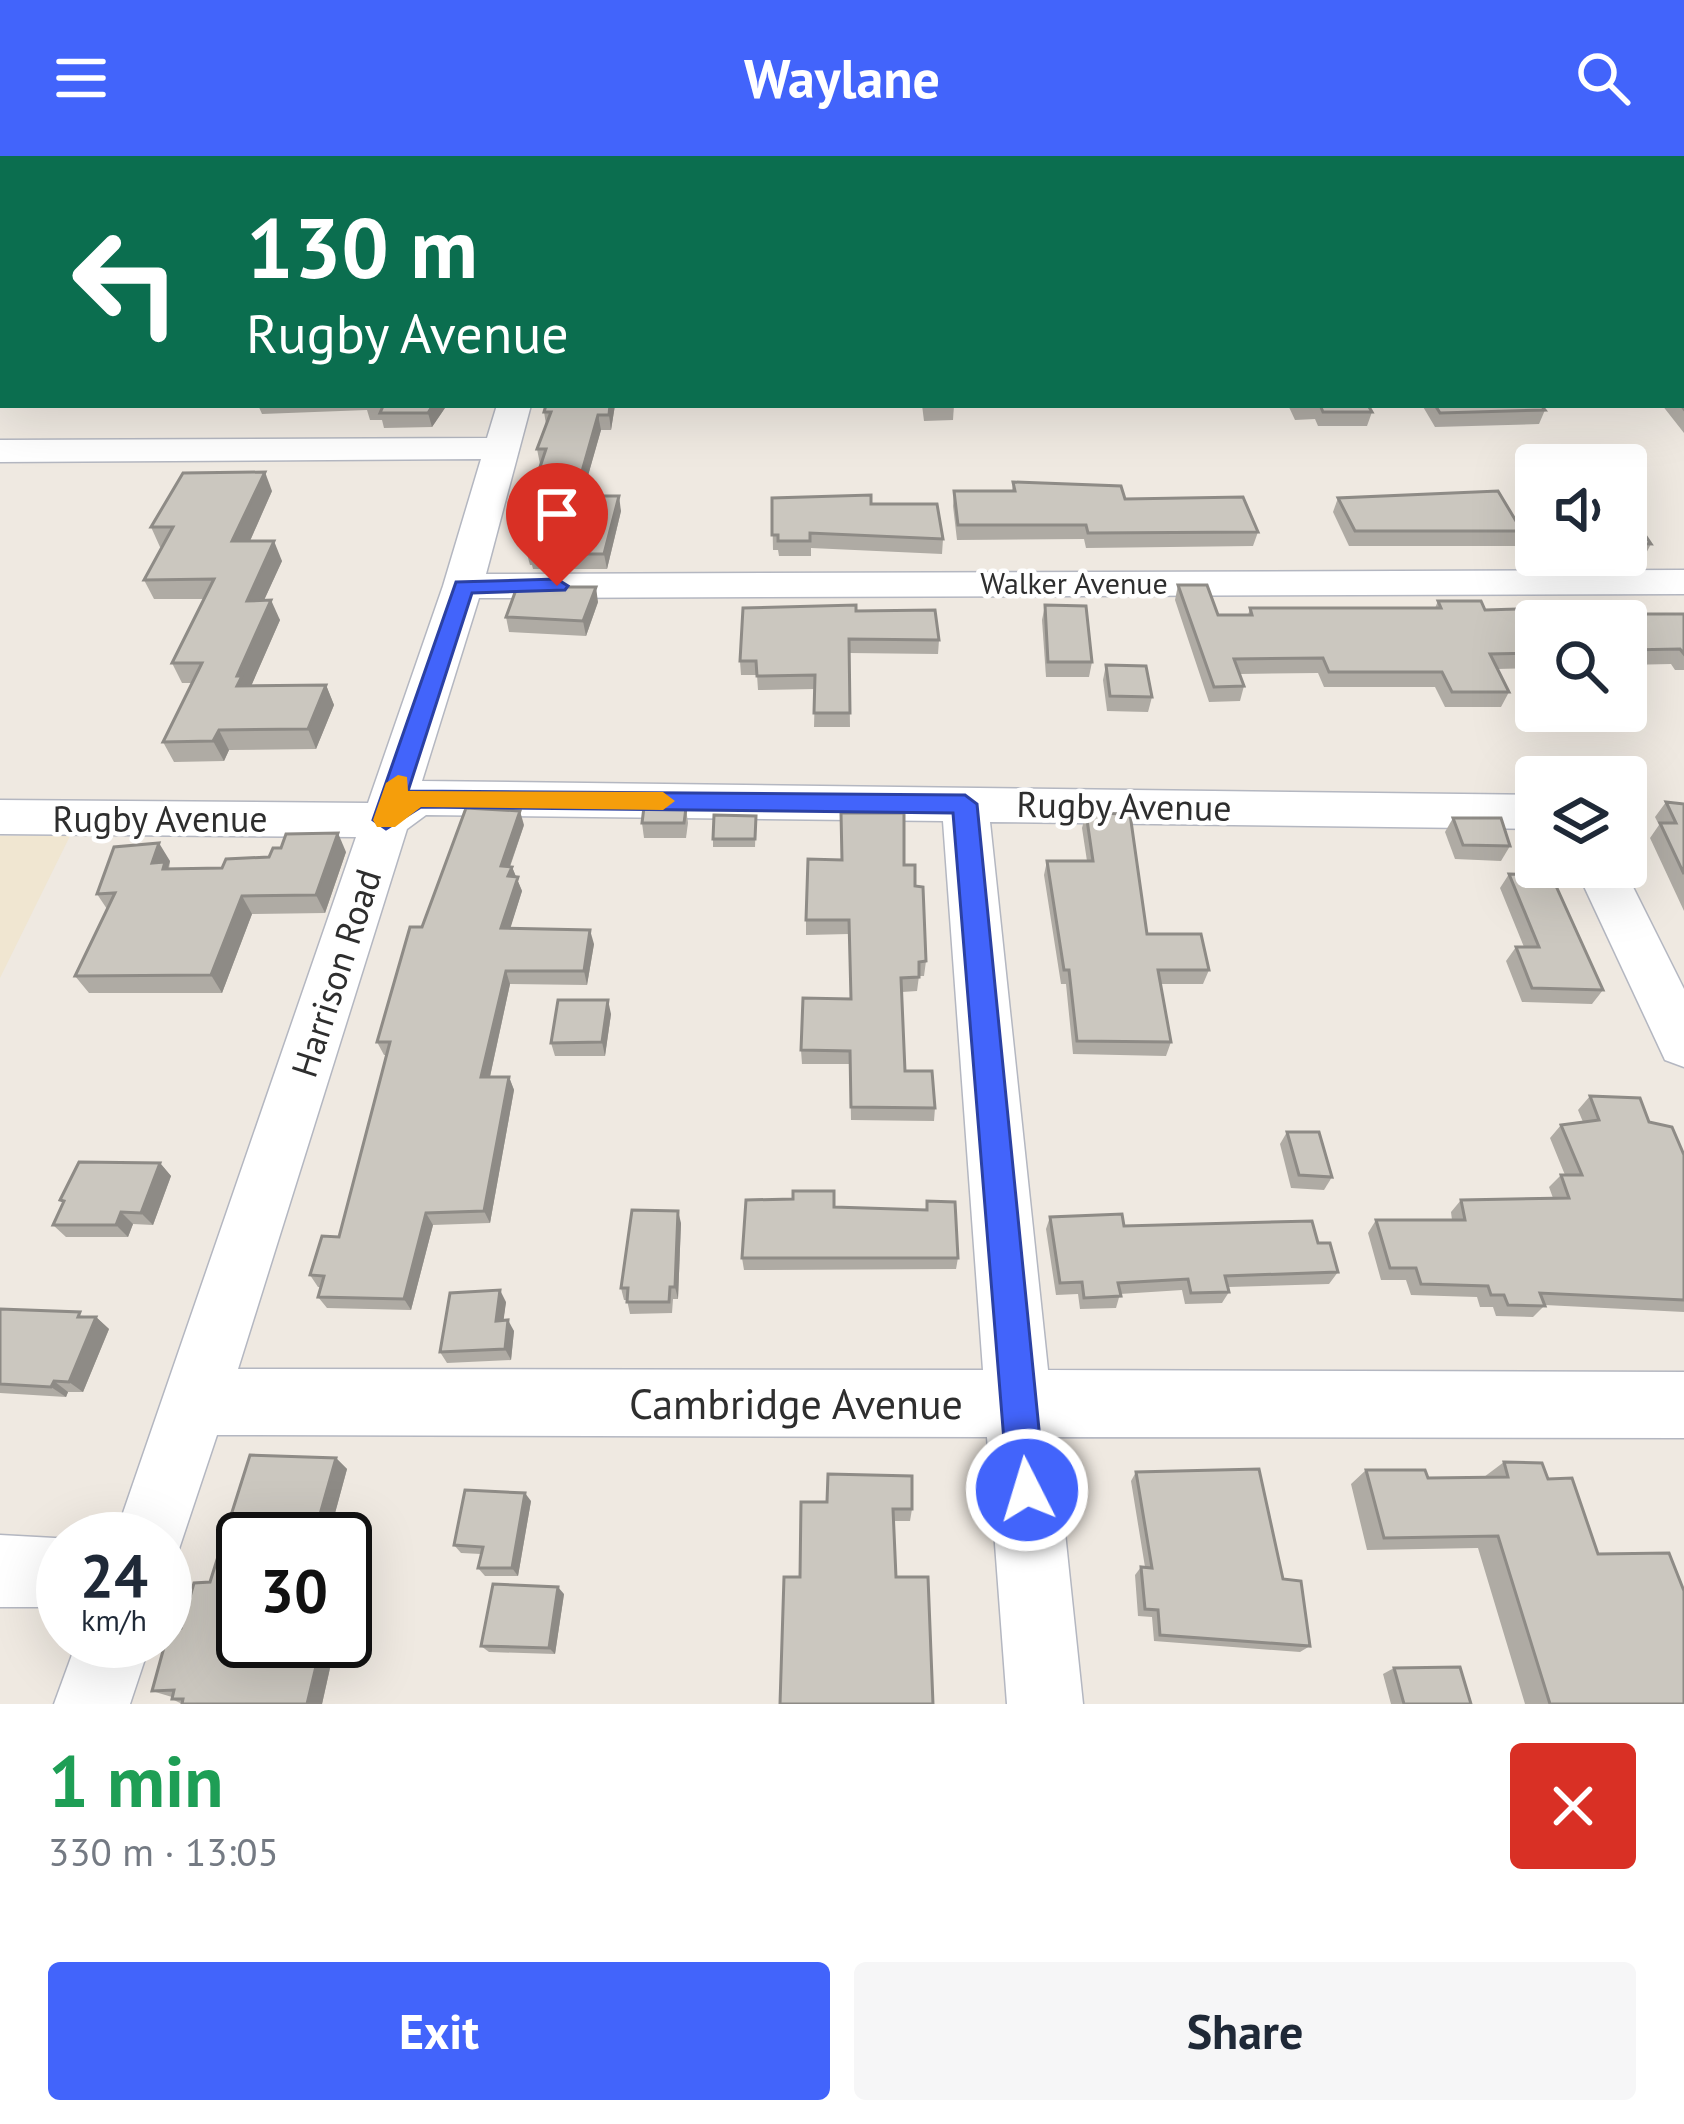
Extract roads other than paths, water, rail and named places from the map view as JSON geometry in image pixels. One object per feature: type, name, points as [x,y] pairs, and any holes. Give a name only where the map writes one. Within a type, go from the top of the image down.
[{"type":"street","points":[[0,451],[508,426]]},
{"type":"street","name":"Harrison Road","points":[[157,1512],[463,586],[508,426]]},
{"type":"street","name":"Walker Avenue","points":[[463,586],[1684,582]]},
{"type":"street","name":"Rugby Avenue","points":[[0,817],[386,820],[416,798],[1515,812]]},
{"type":"street","points":[[965,804],[1046,1704]]},
{"type":"street","points":[[1609,888],[1684,1044]]},
{"type":"street","name":"Cambridge Avenue","points":[[196,1402],[1684,1406]]},
{"type":"street","points":[[0,1571],[36,1571]]},
{"type":"street","points":[[92,1704],[105,1668]]}]
